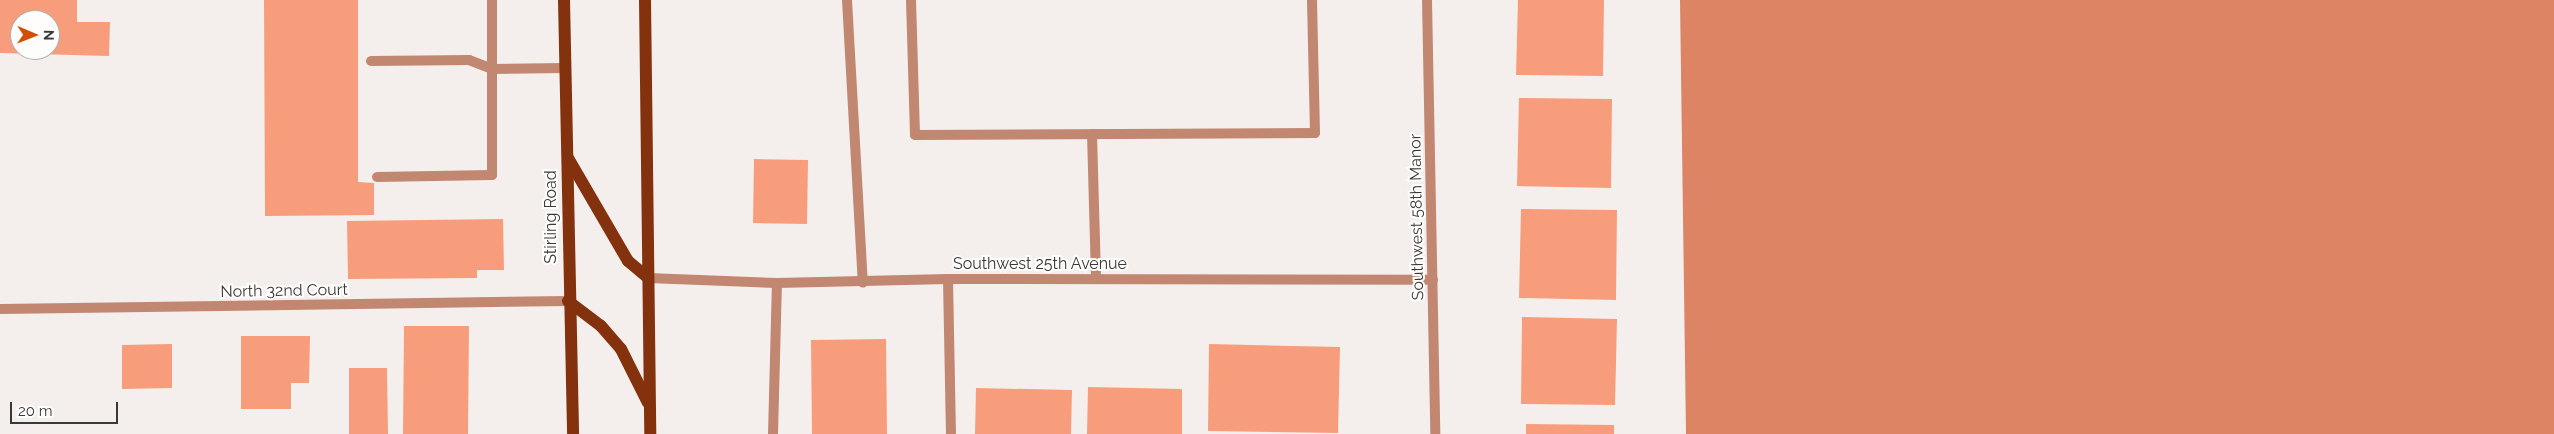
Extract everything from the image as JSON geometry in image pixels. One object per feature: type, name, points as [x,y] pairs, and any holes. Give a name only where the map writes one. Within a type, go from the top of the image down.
[{"type":"main road","name":"Stirling Road","points":[[564,0],[568,301],[572,434]]},
{"type":"main road","points":[[645,0],[650,434]]},
{"type":"main road","points":[[567,155],[628,261],[648,278]]},
{"type":"main road","points":[[568,301],[601,326],[621,349],[650,408]]},
{"type":"street","points":[[377,177],[492,175],[492,0]]},
{"type":"street","points":[[847,0],[863,283]]},
{"type":"street","points":[[912,0],[915,134],[1315,133],[1312,0]]},
{"type":"street","name":"Southwest 58th Manor","points":[[1427,0],[1435,434]]},
{"type":"street","points":[[371,60],[469,60],[492,69],[566,68]]},
{"type":"street","points":[[1092,134],[1096,279]]},
{"type":"street","name":"Southwest 25th Avenue","points":[[648,278],[777,283],[863,283],[948,279],[1433,280]]},
{"type":"street","points":[[948,279],[951,434]]},
{"type":"street","points":[[773,434],[777,283]]},
{"type":"street","name":"North 32nd Court","points":[[0,309],[568,301]]},
{"type":"shaded area","points":[[1680,0],[2554,0],[2554,434],[1686,434]]},
{"type":"building","points":[[0,0],[77,0],[77,22],[110,22],[109,56],[60,55],[60,10],[10,10],[10,53],[0,53]]},
{"type":"building","points":[[264,0],[358,0],[358,182],[374,183],[374,215],[265,216]]},
{"type":"building","points":[[1518,0],[1604,0],[1603,76],[1516,75]]},
{"type":"building","points":[[1519,98],[1612,99],[1611,188],[1517,186]]},
{"type":"building","points":[[754,159],[808,160],[807,224],[753,223]]},
{"type":"building","points":[[1521,209],[1617,210],[1616,300],[1519,298]]},
{"type":"building","points":[[503,219],[504,270],[477,270],[477,278],[348,279],[347,221]]},
{"type":"building","points":[[1522,317],[1617,319],[1615,405],[1521,404]]},
{"type":"building","points":[[404,326],[469,326],[468,434],[403,434]]},
{"type":"building","points":[[241,336],[310,336],[309,383],[291,383],[291,409],[241,409]]},
{"type":"building","points":[[886,339],[887,434],[812,434],[811,340]]},
{"type":"building","points":[[172,344],[172,388],[122,389],[122,345]]},
{"type":"building","points":[[1209,344],[1340,347],[1338,433],[1208,431]]},
{"type":"building","points":[[349,368],[387,368],[388,434],[349,434]]},
{"type":"building","points":[[1088,387],[1182,389],[1182,434],[1087,434]]},
{"type":"building","points":[[976,388],[1072,390],[1071,434],[975,434]]},
{"type":"building","points":[[1526,424],[1614,425],[1614,434],[1526,434]]}]
